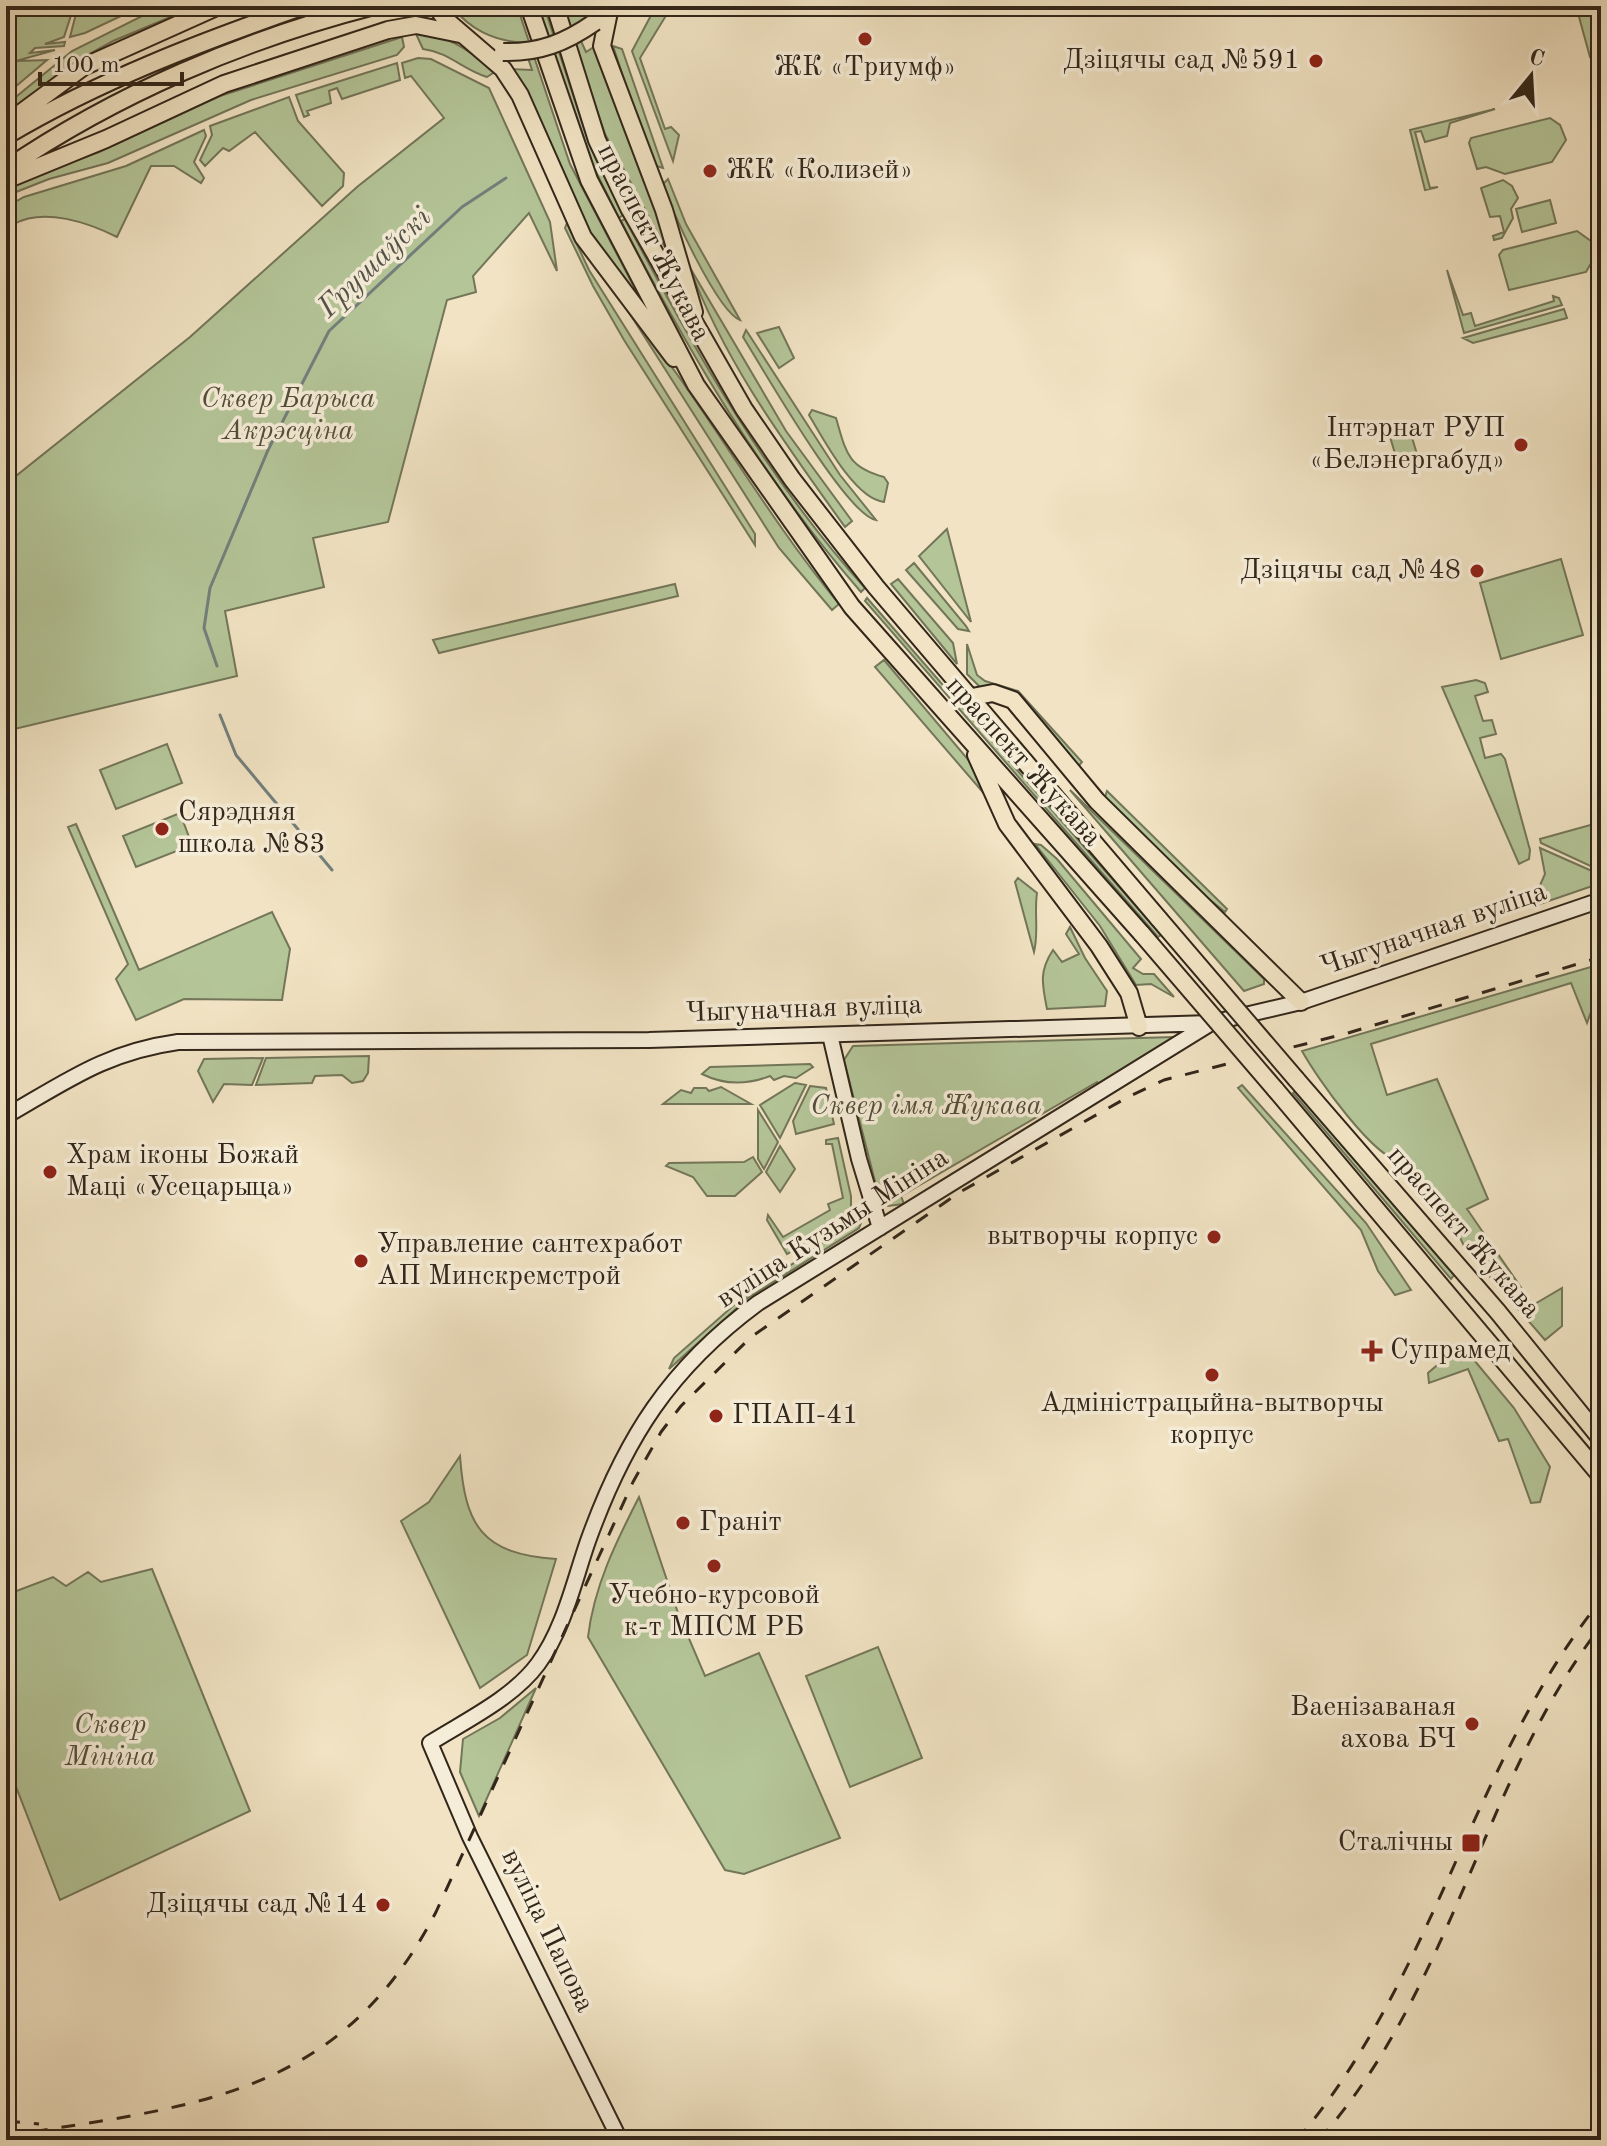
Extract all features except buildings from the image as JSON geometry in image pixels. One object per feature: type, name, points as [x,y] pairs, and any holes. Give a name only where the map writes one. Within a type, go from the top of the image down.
[{"type":"main road","points":[[6,124],[83,67],[219,6]]},
{"type":"main road","points":[[6,136],[45,113],[254,23],[304,6]]},
{"type":"main road","points":[[6,169],[54,136],[163,80],[249,47],[374,6]]},
{"type":"main road","points":[[436,6],[467,39],[503,69],[520,95],[583,237],[696,385]]},
{"type":"main road","name":"праспект Жукава","points":[[529,6],[589,180],[696,385],[852,607],[1142,934],[1601,1476]]},
{"type":"main road","name":"праспект Жукава","points":[[555,6],[597,140],[629,208],[702,340],[792,479],[874,584],[1052,796],[1498,1312],[1596,1433]]},
{"type":"main road","points":[[6,180],[106,139],[224,84],[388,30],[416,25],[503,52],[525,53],[554,46],[595,22],[610,6]]},
{"type":"main road","points":[[610,6],[602,46],[664,210],[702,340]]},
{"type":"main road","points":[[972,697],[993,693],[1013,700],[1125,829],[1301,1002]]},
{"type":"main road","points":[[970,742],[1007,824],[1099,946],[1129,993],[1139,1027]]},
{"type":"main road","points":[[1052,796],[1055,776],[1067,770],[1074,773]]},
{"type":"main road","points":[[1007,824],[1004,809],[1008,803],[1033,810]]},
{"type":"street","name":"Чыгуначная вуліца","points":[[6,1116],[101,1061],[126,1051],[178,1042],[830,1035],[1211,1023],[1301,1002],[1601,900]]},
{"type":"street","name":"вуліца Кузьмы Мініна","points":[[430,1743],[519,1683],[551,1645],[606,1490],[634,1436],[667,1386],[695,1354],[758,1303],[1211,1023]]},
{"type":"street","points":[[830,1035],[855,1144],[880,1228]]},
{"type":"street","name":"вуліца Папова","points":[[430,1743],[470,1837],[620,2140]]},
{"type":"green space","points":[[6,6],[74,6],[64,37],[45,44],[65,42],[64,46],[35,48],[30,53],[55,50],[16,61],[47,60],[8,93]]},
{"type":"green space","points":[[78,6],[142,6],[70,37]]},
{"type":"green space","points":[[162,6],[197,6],[113,41],[73,63],[6,117],[6,105],[72,51]]},
{"type":"green space","points":[[451,6],[517,6],[570,164],[645,308],[590,237],[510,69],[532,70],[523,43],[483,32]]},
{"type":"green space","points":[[538,6],[544,6],[589,144],[623,215],[619,218],[583,146]]},
{"type":"green space","points":[[562,6],[601,6],[575,28],[586,52],[600,43],[678,272],[605,134]]},
{"type":"green space","points":[[656,6],[681,6],[670,9],[640,58],[665,129],[671,127],[679,135],[673,161],[632,51]]},
{"type":"green space","points":[[1576,6],[1601,6],[1601,54],[1590,57]]},
{"type":"green space","points":[[416,34],[448,40],[496,71],[487,77],[423,49]]},
{"type":"green space","points":[[402,37],[404,47],[397,55],[251,100],[108,163],[49,179],[6,196],[6,186],[99,152],[220,96]]},
{"type":"green space","points":[[613,46],[622,49],[663,168],[653,165],[650,158]]},
{"type":"green space","name":"Сквер Барыса Акрэсціна","points":[[418,58],[431,59],[489,88],[550,222],[557,271],[529,213],[473,276],[476,292],[447,300],[388,522],[313,538],[324,587],[225,611],[237,676],[6,731],[6,490],[11,480],[190,337],[357,187],[444,118],[411,76],[405,78],[402,63]]},
{"type":"green space","points":[[397,63],[400,80],[342,99],[337,88],[329,91],[331,103],[307,111],[309,115],[304,117],[296,95]]},
{"type":"green space","points":[[289,97],[298,121],[344,173],[343,186],[322,206],[255,132],[229,151],[223,148],[205,166],[200,160],[212,135],[210,126]]},
{"type":"green space","points":[[1495,109],[1450,123],[1447,136],[1425,142],[1421,131],[1415,132],[1430,188],[1438,187],[1425,190],[1410,130]]},
{"type":"green space","points":[[1550,118],[1560,125],[1566,140],[1552,162],[1505,174],[1486,167],[1477,169],[1469,143],[1471,138]]},
{"type":"green space","points":[[204,130],[206,136],[194,162],[204,178],[201,183],[174,166],[151,166],[117,237],[66,219],[39,217],[14,224],[11,218],[6,219],[6,207],[24,197],[126,166]]},
{"type":"green space","points":[[668,179],[686,224],[740,320],[720,299],[696,258],[667,197],[663,184]]},
{"type":"green space","points":[[1503,180],[1512,186],[1518,198],[1511,209],[1513,218],[1502,238],[1494,240],[1493,236],[1504,232],[1500,216],[1490,217],[1481,188]]},
{"type":"green space","points":[[1550,200],[1556,223],[1522,232],[1516,209]]},
{"type":"green space","points":[[625,219],[734,411],[796,503],[865,588],[861,592],[792,505],[730,414],[647,270],[621,221]]},
{"type":"green space","points":[[567,223],[589,270],[755,534],[755,545],[624,340],[593,286],[565,228]]},
{"type":"green space","points":[[1577,231],[1591,241],[1594,258],[1586,272],[1509,290],[1499,255],[1503,250]]},
{"type":"green space","points":[[689,266],[786,431],[852,521],[845,527],[738,369]]},
{"type":"green space","points":[[1447,270],[1463,315],[1471,313],[1475,326],[1554,301],[1553,296],[1559,298],[1562,305],[1464,333]]},
{"type":"green space","points":[[623,303],[839,604],[832,610],[779,548]]},
{"type":"green space","points":[[1564,309],[1567,318],[1473,343],[1463,338]]},
{"type":"green space","points":[[779,327],[794,358],[779,368],[757,333]]},
{"type":"green space","points":[[746,330],[840,475],[876,520],[862,512],[826,468],[743,337]]},
{"type":"green space","points":[[812,410],[836,418],[846,449],[855,463],[884,477],[888,483],[884,502],[862,491],[851,480],[809,415]]},
{"type":"green space","points":[[1408,424],[1419,461],[1399,467],[1388,430]]},
{"type":"green space","points":[[947,529],[971,622],[919,556]]},
{"type":"green space","points":[[1561,559],[1583,635],[1501,659],[1480,583]]},
{"type":"green space","points":[[914,563],[969,631],[958,629],[906,570]]},
{"type":"green space","points":[[898,579],[953,643],[957,664],[891,584]]},
{"type":"green space","points":[[675,584],[678,596],[439,653],[433,640]]},
{"type":"green space","points":[[867,598],[1161,935],[1158,937],[865,601]]},
{"type":"green space","points":[[967,644],[977,675],[985,681],[1018,691],[1082,762],[1076,769],[996,688],[980,687],[967,674]]},
{"type":"green space","points":[[884,660],[976,769],[987,797],[875,667]]},
{"type":"green space","points":[[1476,680],[1485,683],[1488,692],[1475,696],[1483,721],[1492,720],[1496,734],[1480,738],[1485,758],[1501,754],[1505,759],[1530,850],[1529,859],[1519,864],[1442,687]]},
{"type":"green space","points":[[167,744],[182,783],[116,809],[100,770]]},
{"type":"green space","points":[[1070,790],[1264,979],[1264,984],[1244,991]]},
{"type":"green space","points":[[1107,791],[1227,909],[1225,912],[1177,873],[1104,800]]},
{"type":"green space","points":[[180,813],[192,845],[136,867],[123,836]]},
{"type":"green space","points":[[1601,822],[1601,871],[1541,843],[1540,839]]},
{"type":"green space","points":[[76,824],[139,970],[272,912],[290,949],[282,1000],[184,999],[136,1020],[116,979],[128,964],[68,827]]},
{"type":"green space","points":[[1035,844],[1041,845],[1057,859],[1141,959],[1133,968],[1143,974],[1154,974],[1174,997],[1151,984],[1136,985],[1100,926]]},
{"type":"green space","points":[[1540,848],[1601,875],[1601,883],[1537,905],[1534,899],[1545,874]]},
{"type":"green space","points":[[1018,878],[1037,893],[1034,952],[1015,882]]},
{"type":"green space","points":[[1070,927],[1085,958],[1107,991],[1105,1006],[1047,1009],[1043,978],[1045,965],[1053,950],[1062,962],[1079,954],[1066,934]]},
{"type":"green space","points":[[1601,964],[1601,984],[1587,1023],[1571,983],[1371,1044],[1387,1095],[1437,1079],[1488,1199],[1467,1209],[1533,1305],[1562,1288],[1562,1326],[1545,1340],[1465,1248],[1452,1221],[1402,1162],[1377,1147],[1347,1116],[1302,1051]]},
{"type":"green space","name":"Сквер імя Жукава","points":[[1174,1037],[1175,1040],[1100,1087],[1097,1082],[901,1196],[904,1204],[888,1206],[879,1197],[844,1060],[853,1046]]},
{"type":"green space","points":[[369,1056],[368,1073],[363,1081],[352,1083],[342,1075],[315,1076],[312,1083],[256,1085],[266,1058]]},
{"type":"green space","points":[[263,1058],[252,1085],[224,1084],[213,1102],[198,1071],[204,1059]]},
{"type":"green space","points":[[810,1064],[813,1067],[796,1078],[784,1076],[774,1080],[770,1076],[736,1082],[702,1074],[710,1067]]},
{"type":"green space","points":[[795,1083],[806,1085],[780,1138],[760,1105]]},
{"type":"green space","points":[[1242,1085],[1366,1223],[1411,1290],[1395,1295],[1378,1271],[1361,1230],[1238,1088]]},
{"type":"green space","points":[[810,1086],[826,1088],[834,1124],[796,1134],[793,1121]]},
{"type":"green space","points":[[721,1087],[751,1104],[663,1104],[681,1090],[691,1093],[694,1088],[709,1091]]},
{"type":"green space","points":[[1295,1091],[1454,1275],[1451,1279],[1293,1093]]},
{"type":"green space","points":[[758,1110],[778,1142],[764,1169],[758,1159]]},
{"type":"green space","points":[[838,1138],[851,1208],[817,1236],[787,1254],[767,1220],[768,1215],[783,1237],[830,1210],[828,1204],[843,1198],[832,1144],[826,1144],[826,1140]]},
{"type":"green space","points":[[780,1146],[795,1169],[780,1192],[766,1172]]},
{"type":"green space","points":[[753,1157],[762,1172],[735,1196],[707,1196],[693,1177],[666,1166],[669,1163],[744,1162]]},
{"type":"green space","points":[[867,1207],[859,1228],[748,1298],[669,1369],[674,1358],[733,1306],[853,1221],[861,1208]]},
{"type":"green space","points":[[1464,1348],[1514,1408],[1550,1467],[1540,1502],[1531,1503],[1508,1439],[1499,1441],[1468,1369],[1429,1383],[1428,1373],[1455,1350]]},
{"type":"green space","points":[[460,1456],[467,1501],[482,1532],[510,1551],[556,1559],[527,1655],[480,1688],[401,1521],[429,1502]]},
{"type":"green space","points":[[639,1497],[678,1613],[705,1676],[759,1653],[840,1838],[744,1874],[725,1870],[588,1637],[601,1582]]},
{"type":"green space","name":"Сквер Мініна","points":[[152,1569],[250,1811],[60,1900],[6,1761],[6,1595],[53,1577],[66,1586],[88,1572],[101,1582]]},
{"type":"green space","points":[[878,1647],[922,1758],[850,1787],[806,1676]]},
{"type":"green space","points":[[536,1688],[479,1816],[460,1772],[463,1739],[500,1718]]},
{"type":"waterway","name":"Грушаўскі","points":[[217,666],[204,628],[210,588],[268,450],[329,331],[462,207],[506,178]]},
{"type":"waterway","name":"Грушаўскі","points":[[220,715],[236,755],[332,870]]},
{"type":"railway","points":[[6,2136],[138,2115],[198,2101],[254,2083],[306,2057],[354,2022],[397,1974],[436,1912],[633,1482],[661,1432],[681,1406],[751,1337],[960,1192],[1128,1097],[1164,1080],[1348,1033],[1601,957]]},
{"type":"railway","points":[[1297,2140],[1344,2077],[1384,2010],[1420,1941],[1518,1730],[1556,1663],[1601,1600]]},
{"type":"railway","points":[[1319,2140],[1365,2080],[1403,2017],[1436,1951],[1525,1750],[1560,1686],[1601,1626]]},
{"type":"railway","points":[[6,2121],[39,2124]]},
{"type":"place","name":"ЖК «Триумф»","points":[[865,39]]},
{"type":"place","name":"Дзіцячы сад №591","points":[[1316,61]]},
{"type":"place","name":"ЖК «Колизей»","points":[[710,171]]},
{"type":"place","name":"Інтэрнат РУП «Белэнергабуд»","points":[[1521,445]]},
{"type":"place","name":"Дзіцячы сад №48","points":[[1477,571]]},
{"type":"place","name":"Сярэдняя школа №83","points":[[162,829]]},
{"type":"place","name":"Храм іконы Божай Маці «Усецарыца»","points":[[50,1172]]},
{"type":"place","name":"вытворчы корпус","points":[[1214,1237]]},
{"type":"place","name":"Управление сантехработ АП Минскремстрой","points":[[361,1261]]},
{"type":"place","name":"Супрамед","points":[[1372,1351]]},
{"type":"place","name":"Адміністрацыйна-вытворчы корпус","points":[[1212,1375]]},
{"type":"place","name":"ГПАП-41","points":[[716,1416]]},
{"type":"place","name":"Граніт","points":[[683,1523]]},
{"type":"place","name":"Учебно-курсовой к-т МПСМ РБ","points":[[714,1566]]},
{"type":"place","name":"Ваенізаваная ахова БЧ","points":[[1472,1724]]},
{"type":"place","name":"Сталічны","points":[[1471,1843]]},
{"type":"place","name":"Дзіцячы сад №14","points":[[383,1905]]}]
